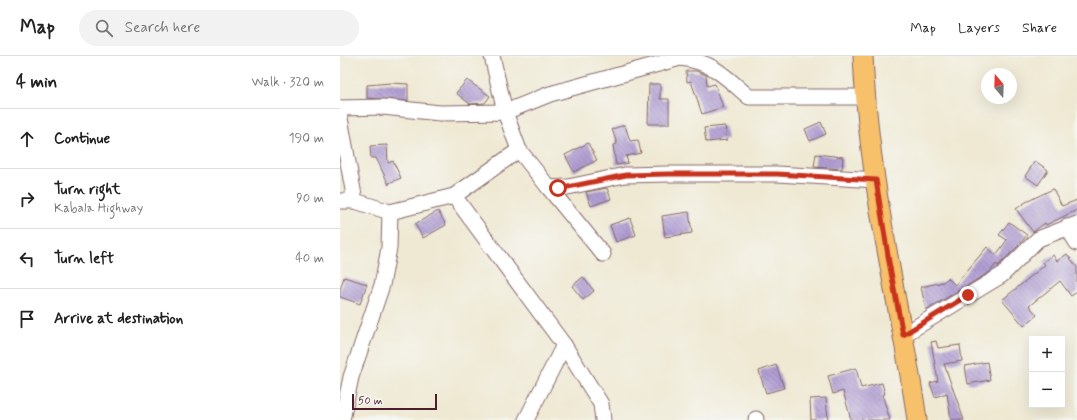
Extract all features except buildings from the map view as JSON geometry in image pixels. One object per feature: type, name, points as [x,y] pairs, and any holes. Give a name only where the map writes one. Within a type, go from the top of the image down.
[{"type":"main road","points":[[863,56],[865,97],[876,180],[917,420]]},
{"type":"street","points":[[492,56],[506,112],[519,150],[603,254]]},
{"type":"street","points":[[340,108],[383,107],[440,113],[506,112],[550,94],[680,58],[698,60],[716,69],[749,98],[865,97]]},
{"type":"street","points":[[340,118],[355,202]]},
{"type":"street","points":[[340,201],[355,202],[390,212],[454,196],[519,150]]},
{"type":"street","points":[[549,188],[568,187],[626,175],[777,174],[876,180]]},
{"type":"street","points":[[454,196],[564,345],[601,404],[603,420]]},
{"type":"street","points":[[342,420],[351,377],[382,285],[389,248],[390,212]]},
{"type":"street","points":[[903,335],[1002,275],[1014,265],[1025,250],[1038,239],[1072,225],[1077,243]]},
{"type":"street","points":[[526,420],[564,345]]},
{"type":"route","points":[[558,188],[626,175],[777,174],[876,180],[889,262],[903,335],[968,295]]}]
